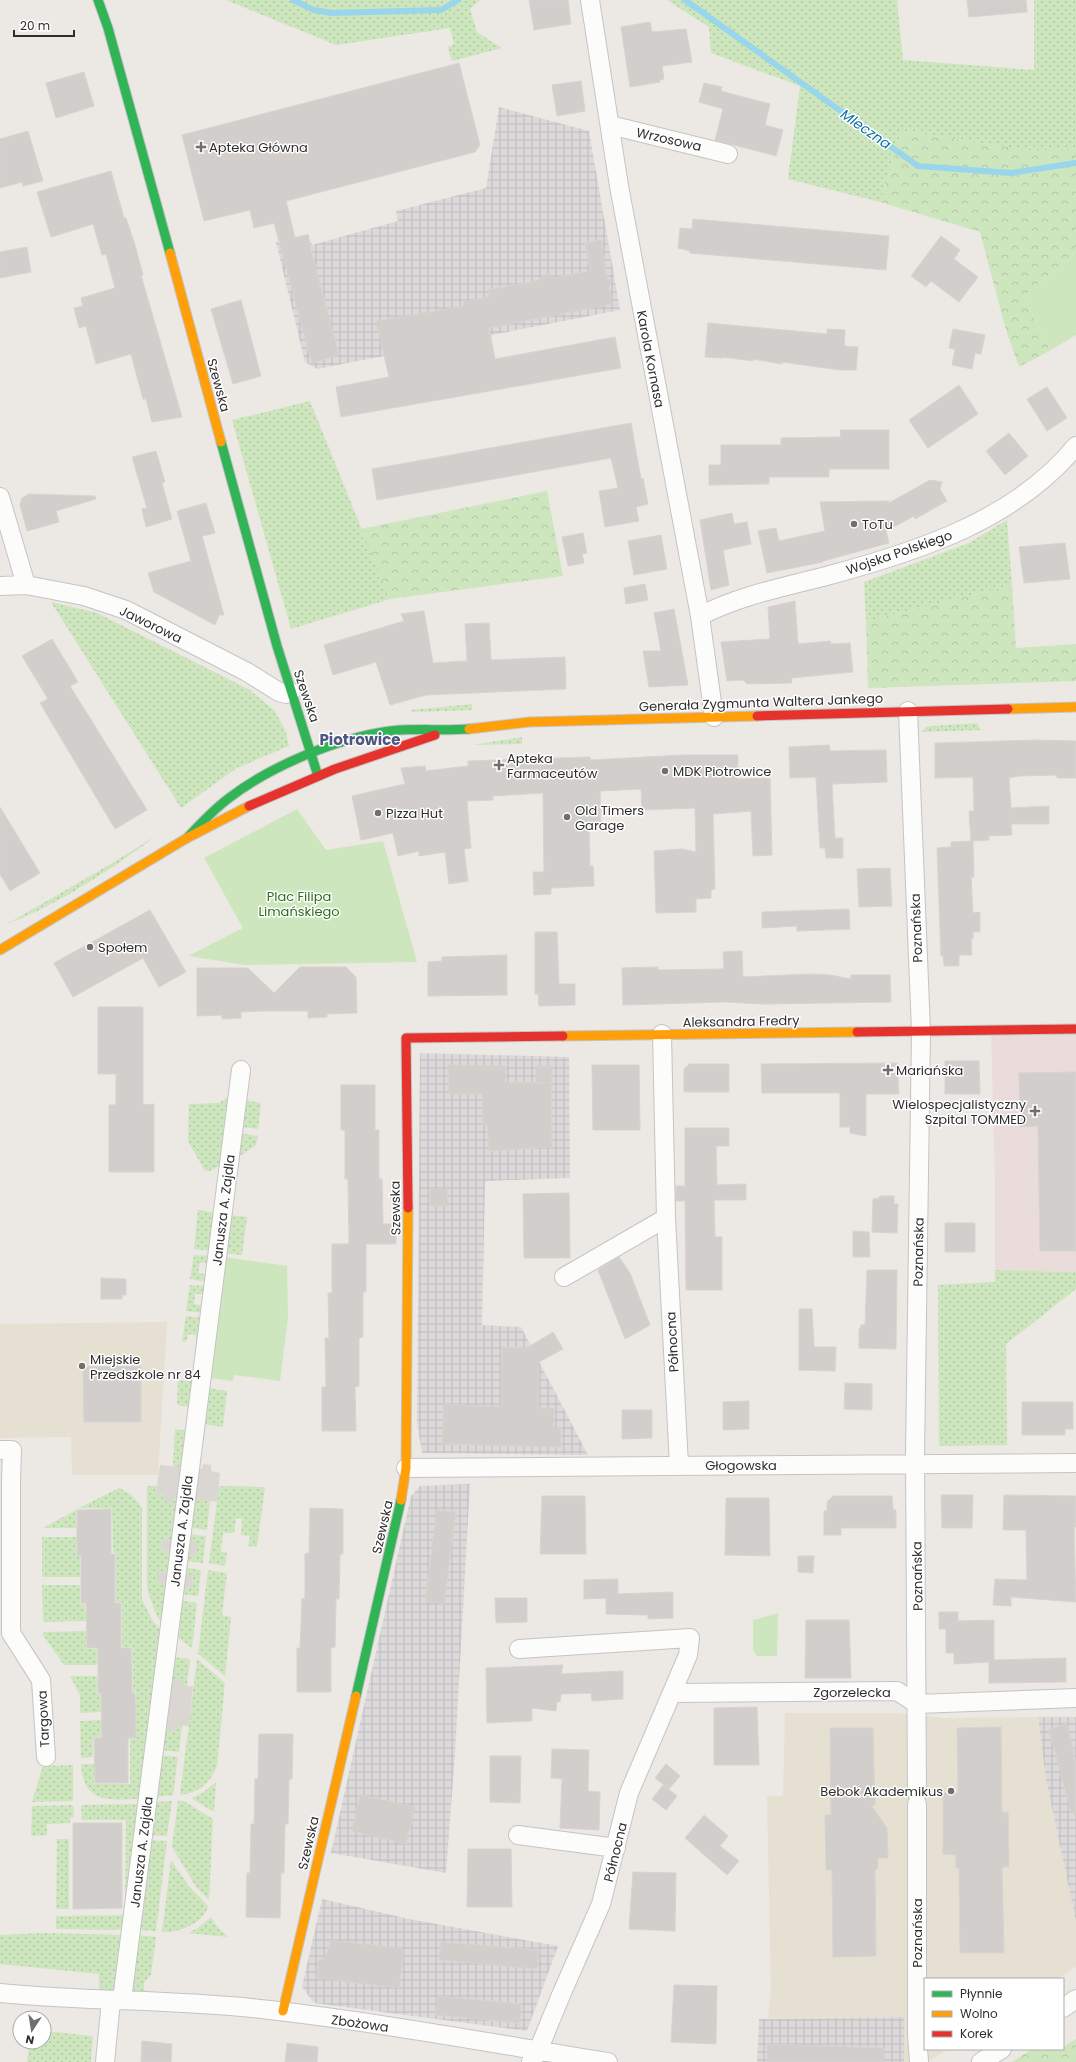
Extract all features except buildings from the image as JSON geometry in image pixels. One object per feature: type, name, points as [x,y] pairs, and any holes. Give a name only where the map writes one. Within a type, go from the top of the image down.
[{"type":"street","name":"Szewska","points":[[98,0],[108,28],[131,110],[210,403],[291,692],[318,776]]},
{"type":"street","name":"Karola Kornasa","points":[[590,0],[634,268],[700,616],[714,717]]},
{"type":"street","name":"Wrzosowa","points":[[610,125],[728,154]]},
{"type":"street","name":"Wojska Polskiego","points":[[700,616],[722,605],[749,596],[869,564],[957,533],[984,520],[1026,492],[1067,456],[1076,446]]},
{"type":"street","points":[[0,497],[26,585]]},
{"type":"street","name":"Jaworowa","points":[[0,586],[26,585],[84,596],[126,610],[247,672],[279,692],[286,694],[291,692]]},
{"type":"street","name":"Generała Zygmunta Waltera Jankego","points":[[187,838],[212,813],[236,794],[286,766],[333,746],[389,731],[418,729],[447,730],[529,722],[1076,707]]},
{"type":"street","name":"Poznańska","points":[[908,711],[921,1032],[916,1465],[917,2034],[919,2062]]},
{"type":"street","name":"Generała Zygmunta Waltera Jankego","points":[[0,950],[187,838],[254,804],[318,776],[447,730]]},
{"type":"street","name":"Aleksandra Fredry","points":[[406,1038],[1076,1029]]},
{"type":"street","name":"Północna","points":[[662,1034],[666,1218],[679,1465]]},
{"type":"street","name":"Szewska","points":[[283,2011],[400,1506],[406,1468],[409,1251],[406,1038]]},
{"type":"street","name":"Janusza A. Zajdla","points":[[117,1997],[241,1070]]},
{"type":"street","points":[[564,1277],[666,1218]]},
{"type":"street","name":"Targowa","points":[[6,1450],[10,1481],[11,1633],[41,1680],[46,1757]]},
{"type":"street","name":"Głogowska","points":[[406,1468],[1076,1463]]},
{"type":"street","name":"Północna","points":[[519,1650],[690,1638],[688,1655],[629,1793],[602,1904],[535,2056]]},
{"type":"street","name":"Zgorzelecka","points":[[673,1693],[896,1691],[917,1704]]},
{"type":"street","points":[[917,1704],[1076,1698]]},
{"type":"street","points":[[518,1835],[616,1848]]},
{"type":"street","name":"Zbożowa","points":[[0,1993],[117,1997],[283,2011],[495,2042],[535,2056],[608,2062]]},
{"type":"street","points":[[104,2062],[117,1997]]},
{"type":"street","points":[[1064,2007],[1076,2000]]},
{"type":"street","points":[[981,2062],[1000,2050]]},
{"type":"shaded area","points":[[499,107],[589,131],[620,310],[317,369],[305,362],[276,242],[308,234],[312,245],[398,221],[396,211],[486,188]]},
{"type":"shaded area","name":"Wielospecjalistyczny Szpital TOMMED","points":[[1076,1029],[1076,1272],[995,1270],[995,1180],[991,1031]]},
{"type":"shaded area","points":[[420,1053],[569,1057],[570,1178],[485,1181],[482,1325],[521,1327],[588,1455],[422,1453],[417,1422]]},
{"type":"shaded area","name":"Miejskie Przedszkole nr 84","points":[[167,1322],[158,1475],[72,1475],[71,1437],[0,1438],[0,1324]]},
{"type":"shaded area","points":[[203,1464],[211,1465],[211,1471],[220,1473],[217,1502],[192,1499],[187,1541],[198,1543],[196,1555],[186,1554],[183,1574],[193,1575],[192,1588],[181,1586],[169,1683],[174,1684],[175,1678],[183,1680],[183,1686],[193,1686],[189,1726],[178,1725],[177,1731],[168,1730],[169,1724],[165,1723],[137,1935],[133,1995],[130,1992],[169,1585],[157,1583],[158,1571],[170,1573],[173,1552],[161,1550],[163,1538],[174,1540],[180,1497],[174,1497],[173,1503],[164,1501],[165,1495],[156,1494],[160,1465],[202,1469]]},
{"type":"shaded area","points":[[470,1484],[455,1753],[446,1873],[331,1853],[411,1496],[420,1486]]},
{"type":"shaded area","points":[[785,1713],[896,1713],[943,1718],[1038,1717],[1046,1780],[1076,1922],[1076,1967],[1059,1978],[924,1978],[924,2050],[946,2050],[927,2062],[904,2062],[904,2017],[768,2018],[771,1992],[767,1796],[783,1796]]},
{"type":"shaded area","points":[[1038,1717],[1076,1717],[1076,1922],[1046,1780]]},
{"type":"shaded area","points":[[322,1899],[409,1919],[558,1946],[527,2031],[314,2003],[302,1987]]},
{"type":"shaded area","points":[[904,2017],[904,2062],[757,2062],[759,2019]]},
{"type":"green space","points":[[226,0],[480,0],[470,9],[477,32],[502,48],[452,61],[448,47],[454,44],[450,28],[336,45]]},
{"type":"green space","points":[[667,0],[897,0],[903,60],[1034,70],[1034,0],[1076,0],[1076,148],[1035,151],[902,131],[880,202],[788,179],[800,86],[711,53],[709,27]]},
{"type":"green space","points":[[902,131],[1035,151],[1076,148],[1076,252],[1023,297],[1051,350],[1019,367],[1006,330],[980,232],[880,202]]},
{"type":"green space","points":[[1076,252],[1076,335],[1051,350],[1023,297]]},
{"type":"green space","points":[[310,401],[390,599],[291,629],[232,420]]},
{"type":"green space","points":[[547,491],[563,576],[390,599],[361,529]]},
{"type":"green space","points":[[1007,520],[1012,585],[866,621],[864,582],[969,543]]},
{"type":"green space","points":[[1012,585],[1016,648],[1076,644],[1076,681],[868,688],[866,621]]},
{"type":"green space","points":[[51,602],[97,613],[250,690],[275,711],[286,732],[289,746],[237,768],[181,808]]},
{"type":"green space","points":[[472,704],[472,710],[411,712],[411,710]]},
{"type":"green space","points":[[977,723],[981,730],[921,732],[926,727],[932,726]]},
{"type":"green space","points":[[522,737],[522,744],[472,745]]},
{"type":"green space","name":"Plac Filipa Limańskiego","points":[[297,809],[326,850],[383,841],[417,962],[245,965],[188,956],[243,928],[204,858]]},
{"type":"green space","points":[[159,834],[123,860],[67,896],[27,916],[7,924],[109,865]]},
{"type":"green space","points":[[227,1098],[232,1099],[224,1163],[210,1171],[205,1171],[188,1141],[189,1104],[219,1103]]},
{"type":"green space","points":[[244,1100],[261,1103],[258,1129],[241,1127]]},
{"type":"green space","points":[[240,1133],[258,1136],[256,1145],[237,1158]]},
{"type":"green space","points":[[198,1210],[217,1213],[212,1251],[194,1249]]},
{"type":"green space","points":[[229,1215],[247,1217],[242,1255],[224,1253]]},
{"type":"green space","points":[[194,1255],[212,1256],[211,1263],[200,1263],[198,1273],[209,1275],[208,1282],[190,1279]]},
{"type":"green space","points":[[224,1257],[287,1266],[288,1317],[280,1381],[234,1375],[233,1381],[208,1378]]},
{"type":"green space","points":[[995,1270],[1076,1272],[1076,1289],[1006,1344],[1007,1445],[939,1446],[938,1285],[995,1282]]},
{"type":"green space","points":[[190,1285],[208,1286],[207,1294],[195,1294],[194,1304],[205,1306],[204,1313],[186,1311]]},
{"type":"green space","points":[[186,1316],[203,1318],[200,1344],[196,1343],[196,1335],[188,1334],[186,1342],[182,1341]]},
{"type":"green space","points":[[178,1380],[195,1382],[192,1407],[177,1405]]},
{"type":"green space","points":[[207,1388],[227,1391],[223,1427],[202,1424]]},
{"type":"green space","points":[[175,1429],[189,1431],[184,1468],[173,1466]]},
{"type":"green space","points":[[147,1486],[157,1486],[156,1494],[165,1495],[164,1501],[174,1497],[180,1497],[175,1540],[163,1538],[161,1550],[173,1552],[170,1573],[159,1572],[157,1583],[169,1585],[164,1624],[157,1617],[147,1589]]},
{"type":"green space","points":[[219,1486],[265,1487],[257,1547],[248,1546],[250,1536],[241,1535],[242,1519],[236,1518],[234,1533],[223,1533],[221,1551],[227,1553],[225,1566],[209,1563]]},
{"type":"green space","points":[[119,1488],[132,1495],[142,1508],[142,1599],[152,1620],[163,1633],[142,1799],[109,1799],[93,1794],[87,1787],[83,1778],[81,1764],[94,1764],[94,1784],[130,1784],[130,1739],[136,1739],[136,1692],[133,1692],[132,1647],[122,1647],[122,1602],[116,1602],[116,1553],[113,1552],[112,1508],[79,1508]]},
{"type":"green space","points":[[192,1499],[210,1501],[207,1530],[188,1527]]},
{"type":"green space","points":[[76,1510],[76,1528],[43,1528]]},
{"type":"green space","points":[[188,1534],[206,1536],[203,1563],[184,1561],[185,1554],[198,1544],[187,1541]]},
{"type":"green space","points":[[42,1537],[77,1537],[76,1555],[80,1555],[80,1577],[42,1577]]},
{"type":"green space","points":[[183,1567],[201,1570],[198,1596],[180,1594],[181,1586],[192,1588],[193,1576],[183,1574]]},
{"type":"green space","points":[[208,1570],[227,1573],[222,1615],[231,1617],[225,1676],[198,1654]]},
{"type":"green space","points":[[42,1585],[80,1585],[80,1604],[85,1604],[86,1621],[43,1622]]},
{"type":"green space","points":[[179,1600],[197,1603],[192,1648],[175,1635]]},
{"type":"green space","points":[[778,1613],[777,1656],[757,1656],[753,1650],[753,1620]]},
{"type":"green space","points":[[86,1631],[86,1649],[97,1649],[97,1665],[64,1665],[43,1635],[43,1632]]},
{"type":"green space","points":[[172,1657],[190,1659],[187,1686],[183,1686],[183,1680],[174,1684],[169,1683]]},
{"type":"green space","points":[[197,1659],[225,1683],[217,1766],[211,1777],[203,1786],[193,1792],[180,1795]]},
{"type":"green space","points":[[70,1676],[97,1676],[97,1694],[100,1694],[101,1712],[80,1713],[80,1695]]},
{"type":"green space","points":[[101,1720],[101,1737],[93,1738],[93,1757],[81,1758],[80,1721]]},
{"type":"green space","points":[[165,1723],[169,1724],[168,1730],[176,1731],[177,1725],[182,1725],[179,1752],[161,1750]]},
{"type":"green space","points":[[160,1755],[178,1757],[173,1795],[155,1797]]},
{"type":"green space","points":[[73,1765],[73,1801],[32,1802],[43,1766]]},
{"type":"green space","points":[[216,1782],[214,1812],[191,1798],[201,1794]]},
{"type":"green space","points":[[172,1801],[167,1836],[150,1835],[154,1802]]},
{"type":"green space","points":[[178,1801],[184,1801],[213,1819],[209,1900],[196,1887],[172,1847]]},
{"type":"green space","points":[[141,1804],[129,1904],[125,1904],[126,1820],[82,1820],[81,1805]]},
{"type":"green space","points":[[73,1805],[74,1817],[70,1818],[70,1823],[47,1824],[47,1835],[31,1836],[32,1806]]},
{"type":"green space","points":[[57,1839],[69,1839],[69,1909],[56,1909]]},
{"type":"green space","points":[[150,1840],[167,1841],[156,1931],[138,1930]]},
{"type":"green space","points":[[171,1860],[188,1885],[208,1906],[202,1917],[190,1926],[176,1931],[162,1932]]},
{"type":"green space","points":[[127,1915],[126,1930],[56,1929],[56,1916]]},
{"type":"green space","points":[[211,1917],[216,1925],[228,1937],[188,1933],[198,1928]]},
{"type":"green space","points":[[44,1933],[125,1935],[119,1993],[99,1995],[99,1974],[0,1964],[0,1935]]},
{"type":"green space","points":[[137,1935],[156,1937],[151,1975],[144,1982],[144,1995],[133,1995]]},
{"type":"green space","points":[[52,2032],[93,2036],[91,2062],[27,2062],[29,2050],[52,2050]]},
{"type":"green space","points":[[1076,2039],[1076,2062],[1012,2062],[1030,2050],[1064,2050],[1064,2046]]},
{"type":"waterway","name":"Mleczna","points":[[293,0],[314,10],[331,13],[441,10],[458,0]]},
{"type":"waterway","name":"Mleczna","points":[[685,0],[918,166],[1011,173],[1076,163]]},
{"type":"traffic: fast","points":[[98,0],[108,28],[170,253]]},
{"type":"traffic: fast","points":[[221,442],[277,646],[318,776]]},
{"type":"traffic: fast","points":[[187,838],[218,807],[246,786],[264,775],[305,755],[348,740],[390,731],[469,729]]},
{"type":"traffic: fast","points":[[356,1696],[401,1500]]},
{"type":"traffic: slow","points":[[170,253],[221,442]]},
{"type":"traffic: slow","points":[[1008,709],[1076,707]]},
{"type":"traffic: slow","points":[[469,729],[529,722],[757,716]]},
{"type":"traffic: slow","points":[[0,950],[187,838],[249,806]]},
{"type":"traffic: slow","points":[[563,1036],[857,1032]]},
{"type":"traffic: slow","points":[[401,1500],[406,1468],[408,1208]]},
{"type":"traffic: slow","points":[[283,2011],[356,1696]]},
{"type":"traffic: jam","points":[[757,716],[1008,709]]},
{"type":"traffic: jam","points":[[249,806],[335,769],[435,735]]},
{"type":"traffic: jam","points":[[857,1032],[1076,1029]]},
{"type":"traffic: jam","points":[[408,1208],[406,1038],[563,1036]]},
{"type":"place","name":"Apteka Główna","points":[[201,147]]},
{"type":"place","name":"ToTu","points":[[854,524]]},
{"type":"place","name":"Apteka Farmaceutów","points":[[499,765]]},
{"type":"place","name":"MDK Piotrowice","points":[[665,771]]},
{"type":"place","name":"Pizza Hut","points":[[378,813]]},
{"type":"place","name":"Old Timers Garage","points":[[567,817]]},
{"type":"place","name":"Społem","points":[[90,947]]},
{"type":"place","name":"Mariańska","points":[[888,1070]]},
{"type":"place","name":"Wielospecjalistyczny Szpital TOMMED","points":[[1035,1111]]},
{"type":"place","name":"Miejskie Przedszkole nr 84","points":[[82,1366]]},
{"type":"place","name":"Bebok Akademikus","points":[[951,1791]]},
{"type":"district","name":"Piotrowice","points":[[360,740]]}]
